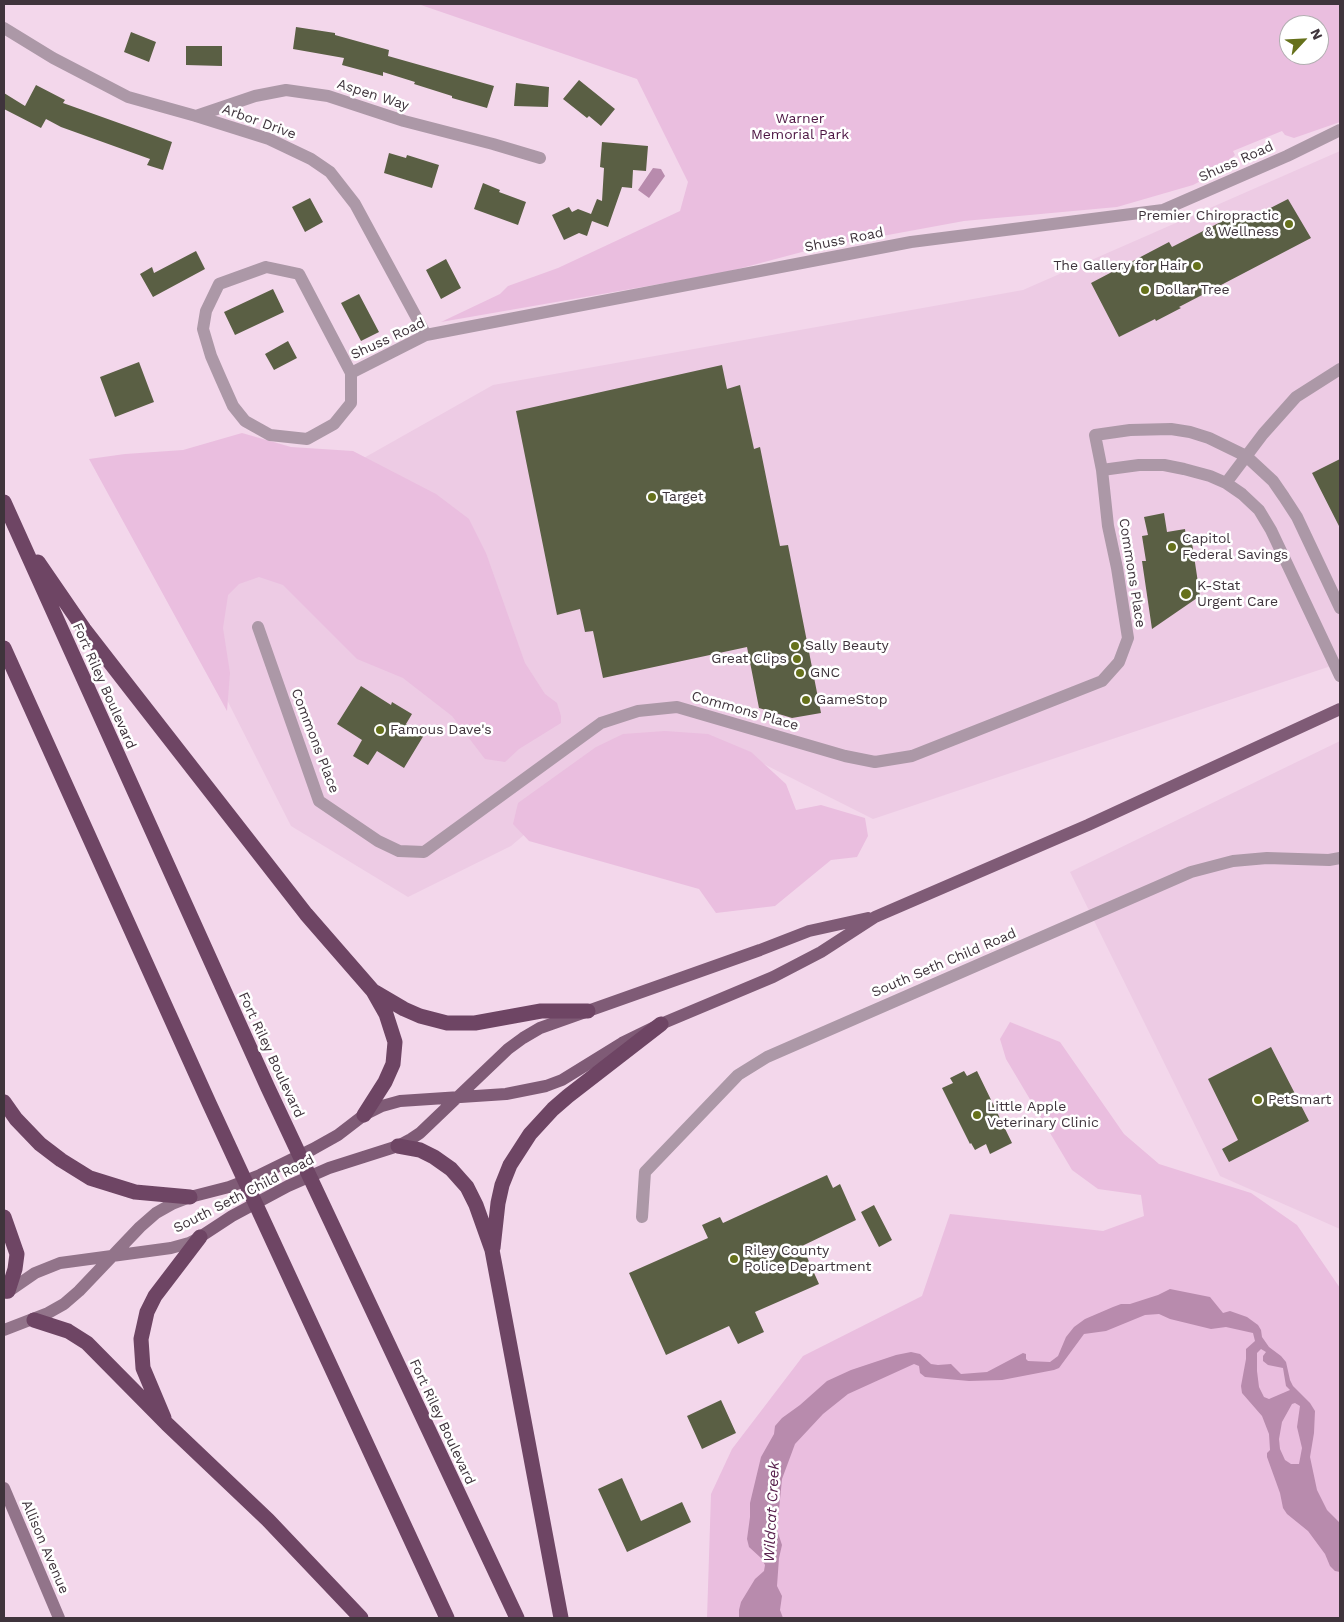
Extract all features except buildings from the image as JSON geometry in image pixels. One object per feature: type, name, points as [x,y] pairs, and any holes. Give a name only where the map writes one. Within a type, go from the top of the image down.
[{"type":"highway","name":"Fort Riley Boulevard","points":[[4,502],[268,1088],[517,1618]]},
{"type":"highway","points":[[17,531],[84,629],[123,680],[306,914],[373,991],[386,1014],[395,1042],[393,1064],[385,1082],[364,1115]]},
{"type":"highway","points":[[4,648],[209,1103],[446,1618]]},
{"type":"highway","points":[[373,991],[412,1012],[447,1023],[489,1021],[541,1010],[588,1011]]},
{"type":"highway","points":[[492,1250],[502,1185],[510,1165],[530,1134],[568,1096],[661,1024]]},
{"type":"highway","points":[[4,1102],[16,1119],[40,1144],[90,1178],[135,1192],[190,1197]]},
{"type":"highway","points":[[398,1146],[420,1150],[451,1169],[467,1187],[476,1205],[492,1250],[561,1618]]},
{"type":"highway","points":[[4,1217],[17,1254],[15,1269],[6,1293]]},
{"type":"highway","points":[[167,1424],[143,1368],[141,1339],[147,1312],[155,1296],[200,1237]]},
{"type":"highway","points":[[34,1320],[68,1331],[87,1343],[167,1424],[268,1520],[361,1618]]},
{"type":"main road","name":"South Seth Child Road","points":[[190,1197],[260,1175],[338,1135],[364,1115],[382,1106],[400,1101],[530,1091],[562,1080],[622,1043],[661,1024],[781,973],[822,952],[875,917],[1088,825],[1340,709]]},
{"type":"main road","name":"South Seth Child Road","points":[[200,1237],[232,1216],[288,1186],[329,1168],[398,1146],[420,1133],[508,1049],[540,1028],[751,954],[809,931],[875,917]]},
{"type":"street","name":"Arbor Drive","points":[[4,28],[54,58],[128,97],[269,139],[311,159],[330,172],[354,204],[426,335]]},
{"type":"street","name":"Aspen Way","points":[[196,116],[255,96],[286,90],[328,96],[404,121],[540,158]]},
{"type":"street","name":"Shuss Road","points":[[351,374],[426,335],[911,242],[1163,210],[1287,156],[1340,130]]},
{"type":"street","points":[[266,267],[299,274],[351,374],[351,403],[334,424],[307,439],[270,435],[244,421],[234,406],[221,379],[211,356],[203,329],[206,310],[219,284],[266,267]]},
{"type":"street","points":[[1226,483],[1278,415],[1296,397],[1340,369]]},
{"type":"street","name":"Commons Place","points":[[258,627],[319,801],[378,841],[399,850],[424,852],[601,723],[638,711],[678,707],[845,756],[875,762],[912,756],[1102,680],[1119,662],[1128,638],[1108,526],[1102,470],[1095,435],[1130,430],[1171,429],[1209,438],[1246,456]]},
{"type":"street","points":[[1246,456],[1273,481],[1297,517],[1340,608]]},
{"type":"street","points":[[1102,470],[1139,465],[1164,465],[1210,476],[1226,483],[1242,494],[1259,510],[1271,530],[1340,676]]},
{"type":"street","name":"South Seth Child Road","points":[[642,1217],[645,1172],[738,1075],[767,1057],[1191,872],[1233,861],[1258,859],[1329,860],[1340,858]]},
{"type":"street","name":"South Seth Child Road","points":[[4,1330],[34,1320],[64,1304],[156,1213],[190,1197]]},
{"type":"street","name":"South Seth Child Road","points":[[6,1293],[35,1273],[60,1263],[172,1248],[189,1243],[200,1237]]},
{"type":"street","name":"Allison Avenue","points":[[4,1488],[59,1618]]},
{"type":"shaded area","points":[[1340,151],[1340,663],[873,819],[718,741],[618,755],[511,846],[408,897],[291,826],[162,572],[493,385],[1023,290]]},
{"type":"shaded area","points":[[1340,741],[1340,1229],[1220,1176],[1070,872]]},
{"type":"green space","name":"Warner Memorial Park","points":[[418,4],[1340,4],[1340,122],[1294,138],[1285,135],[1282,131],[1233,151],[1235,155],[1223,164],[1224,169],[1193,185],[1117,207],[964,221],[817,248],[723,273],[441,322],[500,294],[508,286],[558,268],[680,211],[688,182],[637,79]]},
{"type":"green space","points":[[242,433],[291,447],[353,451],[436,494],[469,519],[486,553],[525,663],[545,694],[557,703],[561,723],[519,749],[505,762],[485,759],[452,716],[403,678],[357,659],[283,585],[259,577],[239,584],[228,595],[223,628],[230,673],[227,711],[89,459],[125,454],[183,450]]},
{"type":"green space","points":[[665,731],[708,734],[751,752],[786,784],[796,810],[821,805],[865,818],[868,836],[857,857],[831,860],[775,906],[716,913],[699,889],[529,841],[513,824],[518,803],[596,747],[623,734]]},
{"type":"green space","points":[[1010,1022],[1060,1042],[1124,1134],[1159,1164],[1251,1193],[1297,1225],[1340,1288],[1340,1618],[707,1618],[711,1494],[732,1449],[803,1356],[922,1296],[950,1214],[1103,1231],[1144,1216],[1141,1195],[1098,1189],[1072,1170],[1006,1059],[1000,1039]]},
{"type":"water","points":[[653,168],[661,169],[665,176],[649,198],[638,190]]},
{"type":"water","name":"Wildcat Creek","points":[[1170,1289],[1210,1297],[1223,1313],[1230,1311],[1247,1317],[1258,1325],[1262,1337],[1269,1347],[1286,1362],[1293,1386],[1310,1403],[1315,1411],[1310,1457],[1317,1490],[1327,1510],[1340,1523],[1340,1572],[1335,1571],[1330,1566],[1325,1554],[1308,1531],[1287,1514],[1283,1508],[1280,1493],[1267,1457],[1267,1453],[1270,1450],[1269,1434],[1262,1416],[1242,1393],[1241,1386],[1246,1349],[1255,1341],[1253,1333],[1226,1327],[1211,1329],[1170,1319],[1159,1314],[1145,1315],[1106,1331],[1084,1334],[1059,1368],[1054,1370],[1002,1380],[969,1381],[925,1377],[920,1373],[919,1366],[914,1364],[848,1394],[823,1414],[795,1444],[782,1479],[777,1530],[782,1545],[777,1586],[782,1596],[780,1610],[783,1618],[739,1618],[741,1602],[755,1579],[764,1571],[765,1565],[761,1558],[749,1547],[747,1539],[750,1503],[761,1457],[774,1434],[775,1426],[827,1381],[851,1370],[911,1352],[920,1354],[931,1364],[951,1364],[961,1374],[987,1372],[1023,1353],[1026,1354],[1028,1361],[1050,1362],[1058,1356],[1066,1337],[1074,1327],[1085,1319],[1121,1304],[1130,1304]],"holes":[[[1261,1349],[1266,1352],[1263,1356],[1263,1361],[1268,1365],[1283,1368],[1286,1386],[1290,1390],[1269,1399],[1264,1397],[1259,1387],[1257,1353]],[[1295,1403],[1300,1406],[1297,1427],[1302,1448],[1299,1464],[1291,1464],[1285,1460],[1280,1449],[1279,1439],[1282,1422],[1292,1404]]]},
{"type":"place","name":"Premier Chiropractic & Wellness","points":[[1289,224]]},
{"type":"place","name":"The Gallery for Hair","points":[[1197,266]]},
{"type":"place","name":"Dollar Tree","points":[[1145,290]]},
{"type":"place","name":"Target","points":[[652,497]]},
{"type":"place","name":"Capitol Federal Savings","points":[[1172,547]]},
{"type":"place","name":"K-Stat Urgent Care","points":[[1186,594]]},
{"type":"place","name":"Sally Beauty","points":[[795,646]]},
{"type":"place","name":"Great Clips","points":[[797,659]]},
{"type":"place","name":"GNC","points":[[800,673]]},
{"type":"place","name":"GameStop","points":[[806,700]]},
{"type":"place","name":"Famous Dave's","points":[[380,730]]},
{"type":"place","name":"PetSmart","points":[[1258,1100]]},
{"type":"place","name":"Little Apple Veterinary Clinic","points":[[977,1115]]},
{"type":"place","name":"Riley County Police Department","points":[[734,1259]]}]
